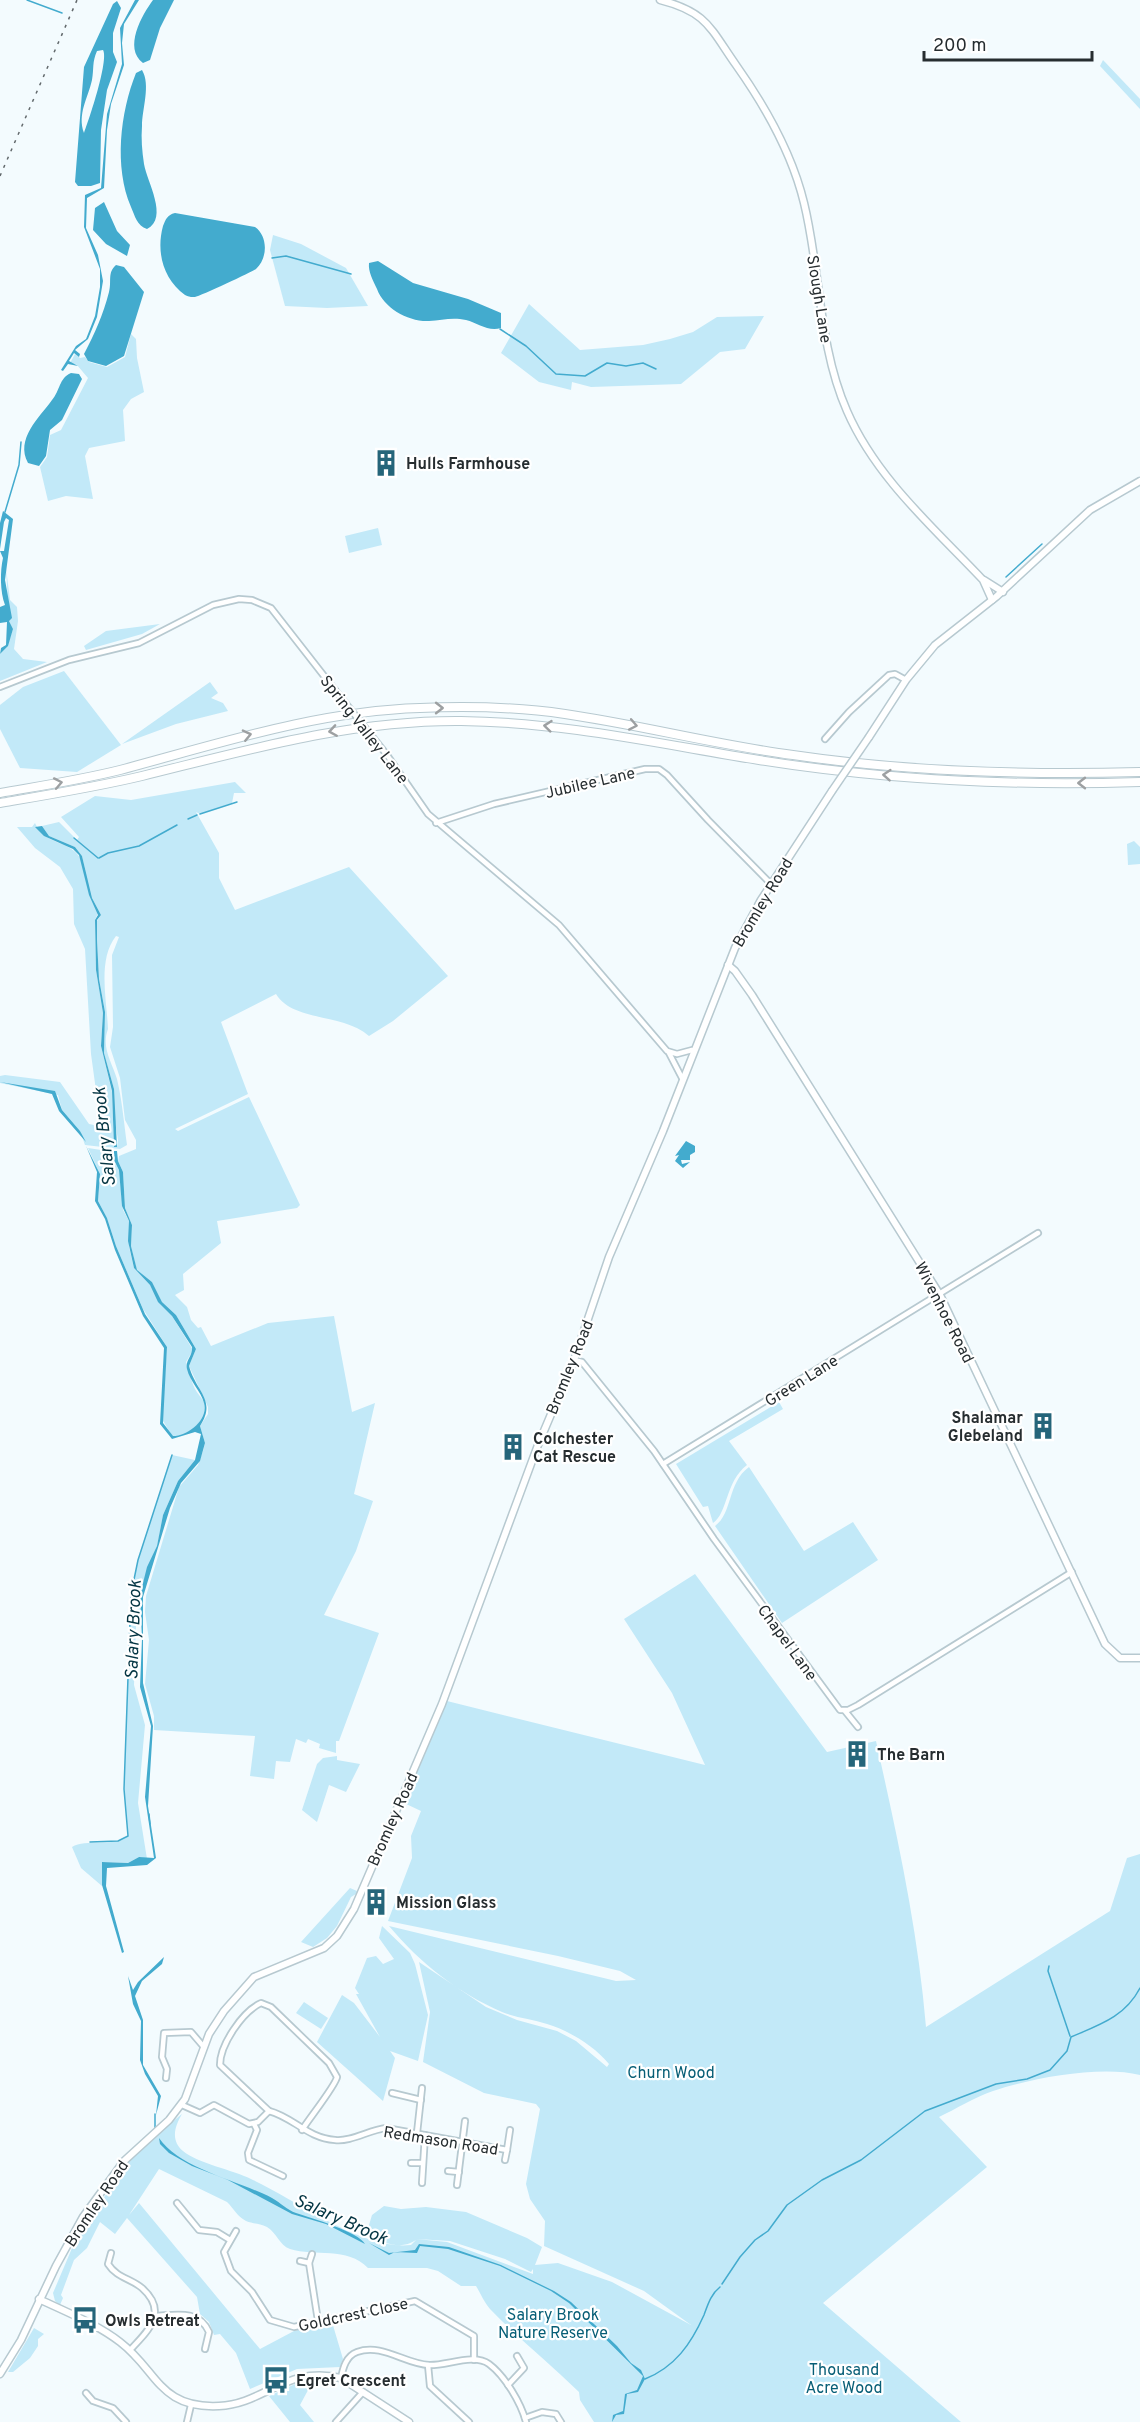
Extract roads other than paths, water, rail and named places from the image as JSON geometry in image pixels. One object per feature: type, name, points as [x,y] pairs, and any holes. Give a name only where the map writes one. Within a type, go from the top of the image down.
[{"type":"highway","points":[[0,793],[116,771],[238,737],[311,721],[418,708],[512,709],[561,713],[791,755],[858,763],[987,771],[1140,772]]},
{"type":"highway","points":[[0,802],[139,777],[311,735],[394,723],[458,721],[506,722],[599,732],[854,773],[1021,782],[1140,782]]},
{"type":"street","name":"Slough Lane","points":[[660,0],[688,8],[706,21],[753,90],[783,146],[804,204],[831,365],[848,414],[864,444],[893,484],[983,580],[992,600]]},
{"type":"street","name":"Bromley Road","points":[[0,2374],[21,2340],[67,2244],[109,2181],[135,2149],[169,2120],[182,2104],[192,2083],[203,2046],[217,2022],[249,1981],[260,1974],[324,1948],[337,1936],[354,1909],[442,1704],[538,1445],[574,1360],[609,1257],[663,1131],[692,1050],[747,924],[771,884],[906,680],[935,645],[1003,592],[1090,510],[1140,481]]},
{"type":"street","points":[[983,580],[1003,592]]},
{"type":"street","name":"Spring Valley Lane","points":[[0,687],[69,660],[139,643],[213,605],[239,599],[252,600],[271,609],[387,755],[436,823],[559,925],[667,1051],[682,1078]]},
{"type":"street","points":[[825,739],[849,712],[889,675],[895,674],[906,680]]},
{"type":"street","name":"Jubilee Lane","points":[[436,823],[536,794],[645,769],[659,770],[671,778],[714,827],[771,884]]},
{"type":"street","name":"Wivenhoe Road","points":[[728,965],[735,971],[756,1002],[940,1295],[1109,1649],[1120,1658],[1140,1658]]},
{"type":"street","points":[[667,1051],[677,1054],[692,1050]]},
{"type":"street","name":"Green Lane","points":[[663,1464],[1038,1233]]},
{"type":"street","name":"Chapel Lane","points":[[574,1360],[582,1362],[663,1464],[808,1669],[835,1705],[845,1711],[858,1727]]},
{"type":"street","points":[[845,1711],[1072,1572]]},
{"type":"street","name":"Redmason Road","points":[[302,2130],[334,2085],[337,2077],[329,2063],[271,2007],[261,2004],[243,2017],[221,2054],[220,2065],[269,2112],[302,2130],[337,2140],[374,2129],[386,2128],[507,2150]]},
{"type":"street","points":[[166,2078],[167,2069],[162,2056],[164,2033],[191,2032],[203,2046]]},
{"type":"street","points":[[417,2133],[422,2088]]},
{"type":"street","points":[[392,2093],[421,2100]]},
{"type":"street","points":[[182,2104],[200,2114],[214,2105],[244,2122],[254,2124],[269,2112]]},
{"type":"street","points":[[457,2185],[465,2121]]},
{"type":"street","points":[[254,2124],[257,2130],[248,2153],[249,2160],[283,2176]]},
{"type":"street","name":"Redmason Road","points":[[505,2160],[510,2130]]},
{"type":"street","points":[[422,2183],[425,2135]]},
{"type":"street","points":[[411,2163],[422,2163]]},
{"type":"street","points":[[448,2170],[459,2172]]},
{"type":"street","points":[[177,2203],[199,2230],[218,2232],[231,2240]]},
{"type":"street","name":"Goldcrest Close","points":[[236,2231],[224,2252],[231,2271],[252,2292],[270,2320],[294,2327],[318,2320],[415,2301],[474,2336],[474,2360]]},
{"type":"street","points":[[108,2264],[111,2253]]},
{"type":"street","points":[[312,2254],[309,2263],[318,2320]]},
{"type":"street","points":[[300,2261],[309,2263]]},
{"type":"street","points":[[108,2264],[115,2274],[142,2288],[152,2301],[155,2316],[147,2332],[130,2350]]},
{"type":"street","points":[[100,2265],[108,2264]]},
{"type":"street","points":[[39,2300],[112,2336],[130,2350],[156,2382],[179,2400],[191,2405],[220,2406],[302,2376],[328,2375],[341,2378],[409,2422]]},
{"type":"street","points":[[155,2316],[196,2316],[203,2320],[209,2332],[205,2349]]},
{"type":"street","points":[[341,2378],[343,2367],[351,2355],[358,2351],[377,2350],[428,2365],[474,2360],[488,2363],[508,2385],[526,2420],[542,2412],[556,2414],[561,2422]]},
{"type":"street","points":[[508,2385],[524,2368],[517,2356]]},
{"type":"street","points":[[428,2365],[430,2386],[469,2422]]},
{"type":"street","points":[[336,2422],[363,2392]]},
{"type":"street","points":[[86,2393],[93,2401],[113,2408],[126,2422]]},
{"type":"street","points":[[187,2422],[191,2405]]},
{"type":"water","points":[[135,0],[139,0],[124,24],[122,43],[124,65],[111,104],[107,130],[104,188],[87,198],[86,228],[98,255],[103,281],[97,317],[88,339],[75,350],[80,354],[79,357],[74,353],[69,361],[78,366],[68,364],[63,371],[61,370],[76,346],[86,339],[95,316],[100,287],[100,269],[84,227],[85,195],[101,188],[107,114],[122,64],[120,28]]},
{"type":"water","points":[[153,0],[174,0],[160,28],[150,60],[143,63],[137,57],[134,40],[144,14]]},
{"type":"water","points":[[117,1],[121,8],[113,33],[113,52],[117,62],[107,90],[101,130],[100,183],[78,186],[75,182],[84,67],[113,4]],"holes":[[[103,50],[98,90],[84,133],[82,113],[92,80],[94,59],[97,51]]]},
{"type":"water","points":[[142,70],[146,83],[142,119],[144,164],[157,208],[153,224],[147,229],[139,223],[131,207],[122,175],[121,158],[126,105],[136,73]]},
{"type":"water","points":[[104,202],[117,231],[130,245],[127,256],[106,244],[93,230],[95,208]]},
{"type":"water","points":[[175,213],[255,227],[264,241],[263,259],[256,269],[226,284],[199,296],[185,295],[171,281],[161,255],[163,226],[168,216]]},
{"type":"water","points":[[378,261],[413,283],[468,299],[501,313],[501,328],[487,328],[461,319],[421,321],[405,316],[391,308],[380,296],[369,270],[369,263]]},
{"type":"water","points":[[116,265],[124,267],[144,292],[124,356],[106,366],[88,361],[84,354],[101,316],[109,292],[111,274]]},
{"type":"water","points":[[71,373],[79,374],[82,379],[62,420],[50,430],[46,456],[39,466],[28,463],[24,446],[26,437],[55,396],[64,378]]},
{"type":"water","points":[[3,511],[13,519],[5,580],[12,618],[9,621],[13,629],[8,646],[0,654],[1,648],[6,645],[7,622],[0,623],[0,607],[5,605],[1,582],[3,558],[0,551],[4,551],[9,520],[6,518],[4,522],[0,549],[0,523]]},
{"type":"water","points":[[42,826],[49,836],[75,847],[82,856],[92,898],[101,915],[97,920],[97,940],[99,979],[105,1012],[104,1053],[114,1089],[117,1147],[114,1147],[112,1091],[101,1046],[103,1013],[96,970],[95,920],[98,915],[89,895],[79,855],[73,849],[44,836],[35,827]]},
{"type":"water","points":[[0,1082],[55,1091],[62,1110],[86,1142],[59,1111],[52,1094]]},
{"type":"water","points":[[686,1141],[695,1146],[695,1152],[690,1155],[690,1160],[681,1160],[682,1164],[690,1162],[683,1168],[675,1161],[679,1155],[675,1156]]},
{"type":"water","points":[[86,1146],[100,1174],[98,1201],[107,1218],[116,1246],[145,1314],[167,1347],[163,1423],[173,1436],[185,1433],[196,1426],[200,1420],[205,1409],[204,1403],[187,1369],[192,1347],[172,1316],[158,1302],[150,1285],[134,1268],[128,1241],[129,1221],[122,1206],[119,1170],[114,1160],[114,1151],[117,1151],[123,1172],[125,1208],[132,1225],[131,1246],[137,1270],[152,1282],[162,1302],[176,1315],[196,1349],[189,1366],[206,1402],[205,1417],[200,1426],[205,1443],[200,1461],[181,1483],[170,1508],[143,1597],[143,1683],[153,1726],[148,1806],[156,1858],[147,1865],[107,1868],[106,1886],[124,1952],[122,1953],[102,1885],[102,1862],[128,1863],[139,1857],[154,1858],[145,1797],[151,1726],[140,1687],[142,1639],[140,1595],[147,1567],[157,1546],[163,1515],[178,1481],[195,1460],[201,1434],[195,1432],[172,1439],[160,1424],[164,1348],[143,1316],[115,1250],[105,1219],[95,1201],[97,1172]]},
{"type":"water","points":[[164,1957],[162,1964],[142,1981],[135,1996],[143,2020],[143,2065],[161,2096],[156,2115],[158,2096],[140,2060],[141,2021],[133,2004],[128,1976],[133,1990],[138,1982]]},
{"type":"water","points":[[159,2138],[169,2149],[196,2166],[272,2198],[293,2212],[344,2230],[361,2239],[365,2244],[326,2224],[292,2214],[228,2180],[192,2166],[169,2153],[160,2144]]},
{"type":"water","points":[[369,2243],[389,2253],[394,2252],[389,2255]]},
{"type":"water","points":[[419,2244],[449,2247],[501,2265],[554,2291],[571,2302],[617,2346],[631,2363],[641,2370],[645,2379],[638,2392],[627,2394],[624,2414],[616,2415],[612,2422],[613,2415],[623,2411],[625,2394],[637,2390],[643,2376],[569,2303],[551,2291],[500,2266],[448,2249],[420,2246],[417,2253],[397,2252],[415,2250]]},
{"type":"waterway","points":[[27,0],[62,13]]},
{"type":"waterway","points":[[272,258],[286,256],[351,274]]},
{"type":"waterway","points":[[500,329],[526,346],[556,374],[585,376],[607,363],[626,366],[643,363],[656,369]]},
{"type":"waterway","points":[[5,512],[19,465],[21,442]]},
{"type":"waterway","points":[[1006,577],[1042,544]]},
{"type":"waterway","points":[[200,814],[237,802]]},
{"type":"waterway","points":[[188,819],[197,815]]},
{"type":"waterway","points":[[99,858],[108,853],[139,846],[177,825]]},
{"type":"waterway","points":[[74,838],[98,858]]},
{"type":"waterway","points":[[90,1842],[118,1841],[128,1836],[124,1789],[131,1594],[138,1560],[172,1455]]},
{"type":"waterway","name":"Salary Brook","points":[[149,1814],[150,1824]]},
{"type":"waterway","points":[[1049,1966],[1048,1971],[1070,2036]]},
{"type":"waterway","points":[[722,2284],[740,2257],[755,2240],[768,2231],[787,2205],[822,2180],[861,2160],[925,2111],[996,2084],[1027,2079],[1050,2070],[1067,2051],[1071,2037],[1119,2013],[1134,1998],[1140,1988]]},
{"type":"waterway","name":"Salary Brook","points":[[155,2114],[155,2130]]},
{"type":"waterway","points":[[645,2379],[665,2368],[688,2345],[712,2296],[720,2287]]},
{"type":"railway","points":[[0,176],[77,0]]},
{"type":"place","name":"Hulls Farmhouse","points":[[386,463]]},
{"type":"place","name":"Shalamar Glebeland","points":[[1043,1426]]},
{"type":"place","name":"Colchester Cat Rescue","points":[[513,1447]]},
{"type":"place","name":"The Barn","points":[[857,1754]]},
{"type":"place","name":"Mission Glass","points":[[376,1902]]},
{"type":"place","name":"Owls Retreat","points":[[85,2320]]},
{"type":"place","name":"Egret Crescent","points":[[276,2380]]},
{"type":"park label","name":"Churn Wood","points":[[671,2072]]},
{"type":"park label","name":"Salary Brook Nature Reserve","points":[[553,2323]]},
{"type":"park label","name":"Thousand Acre Wood","points":[[844,2378]]}]
